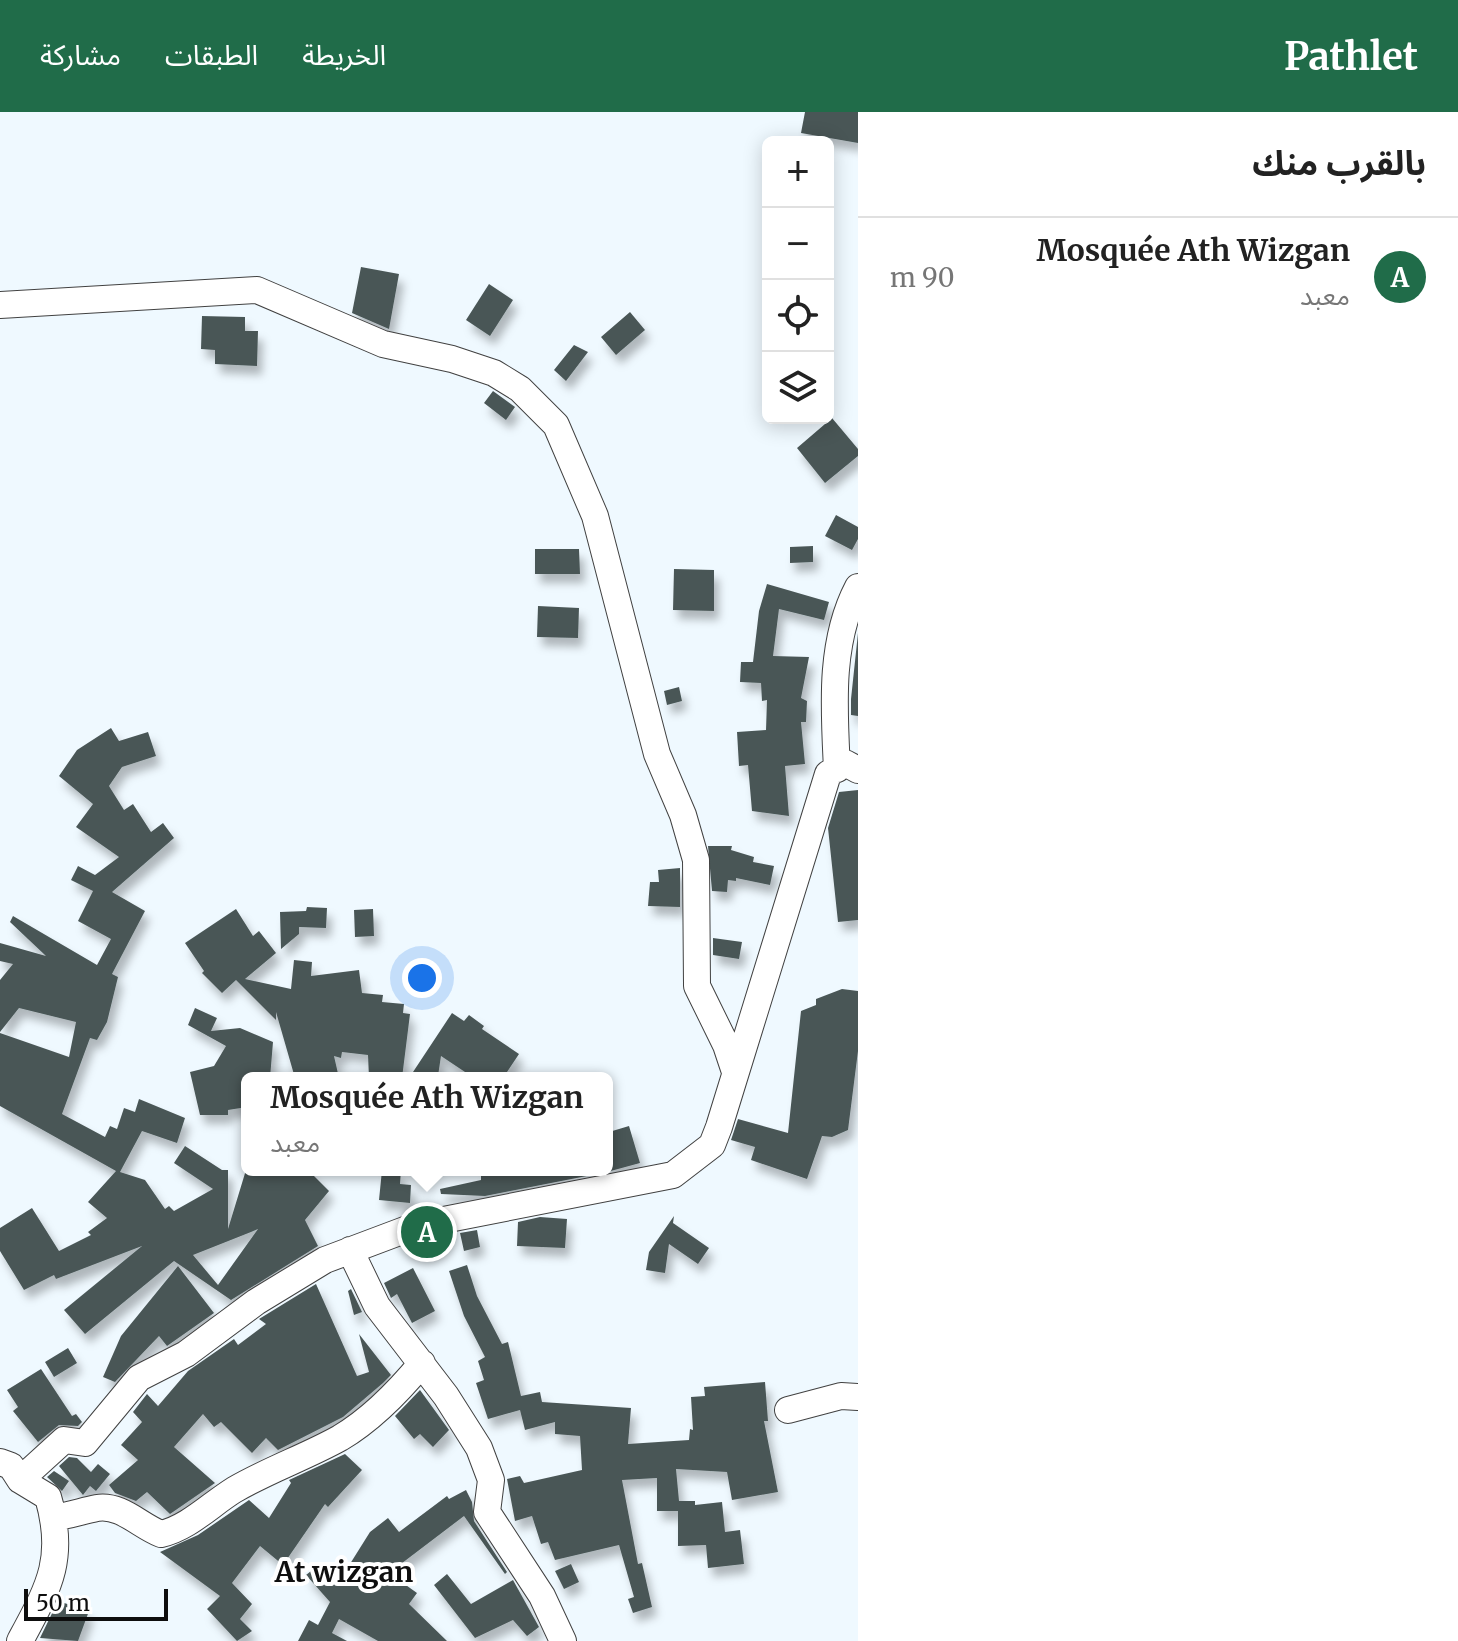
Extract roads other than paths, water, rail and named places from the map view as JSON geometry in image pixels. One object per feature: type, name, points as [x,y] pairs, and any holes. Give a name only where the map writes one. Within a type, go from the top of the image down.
[{"type":"street","points":[[0,305],[257,290],[383,344],[452,359],[494,373],[520,389],[556,425],[595,516],[657,754],[683,815],[696,860],[697,986],[726,1045],[735,1072]]},
{"type":"street","points":[[20,1480],[64,1440],[85,1443],[139,1378],[186,1354],[303,1272],[350,1250],[418,1225],[673,1175],[712,1145],[812,816],[828,774],[847,769],[834,692],[845,613],[858,587]]},
{"type":"street","points":[[350,1250],[377,1306],[422,1363],[479,1448],[491,1480],[487,1512],[542,1596],[563,1641]]},
{"type":"street","points":[[54,1517],[74,1516],[99,1508],[134,1518],[161,1534],[183,1527],[210,1504],[252,1479],[341,1437],[398,1392],[422,1363]]},
{"type":"street","points":[[788,1410],[841,1396],[858,1397]]},
{"type":"street","points":[[0,1462],[11,1466],[20,1480],[48,1497],[57,1530],[54,1574],[20,1641]]},
{"type":"place","name":"Mosquée Ath Wizgan","points":[[427,1232]]},
{"type":"district","name":"At wizgan","points":[[344,1572]]}]
